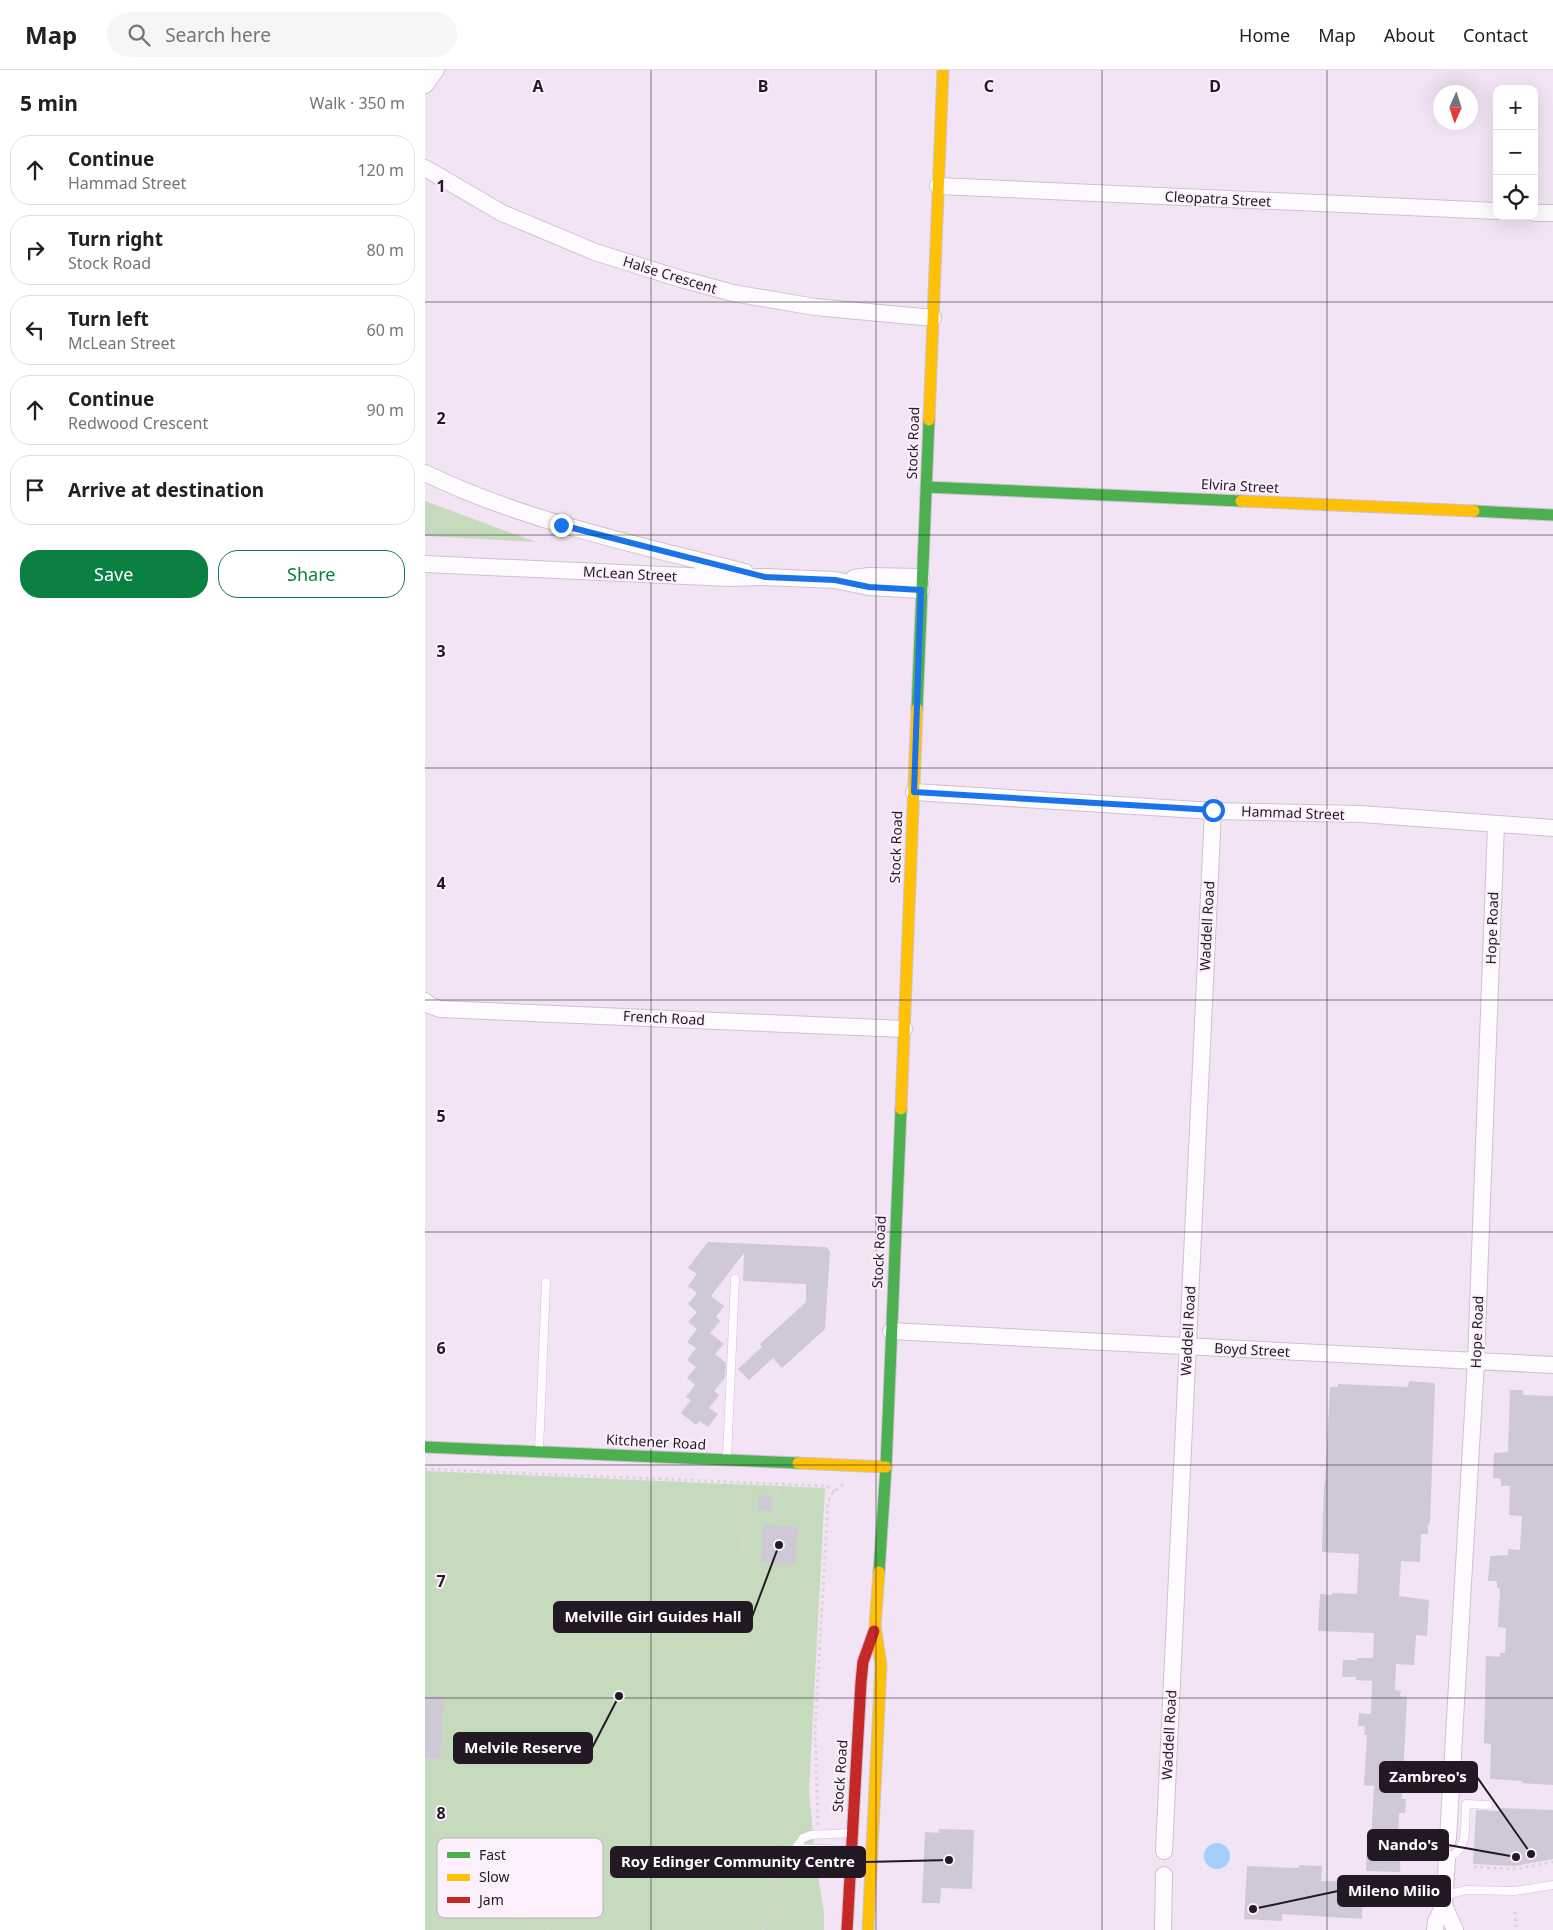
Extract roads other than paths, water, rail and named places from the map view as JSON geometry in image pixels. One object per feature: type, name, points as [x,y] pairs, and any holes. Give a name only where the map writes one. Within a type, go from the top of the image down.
[{"type":"main road","name":"Stock Road","points":[[869,1930],[861,1850],[881,1665],[875,1626],[886,1467],[943,70]]},
{"type":"main road","name":"Elvira Street","points":[[926,487],[1553,515]]},
{"type":"main road","name":"Kitchener Road","points":[[425,1447],[886,1467]]},
{"type":"main road","name":"Stock Road","points":[[847,1930],[861,1850],[863,1662],[875,1626]]},
{"type":"street","points":[[425,85],[436,70]]},
{"type":"street","name":"Halse Crescent","points":[[425,168],[502,213],[595,252],[681,279],[733,293],[815,307],[933,318]]},
{"type":"street","name":"Cleopatra Street","points":[[938,186],[1493,211]]},
{"type":"street","points":[[1538,213],[1553,214]]},
{"type":"street","points":[[425,473],[447,484],[561,525],[765,577]]},
{"type":"street","name":"McLean Street","points":[[425,564],[729,578],[765,577],[835,580],[869,587],[921,584]]},
{"type":"street","name":"Hammad Street","points":[[914,792],[1213,810],[1361,814],[1553,828]]},
{"type":"street","name":"Waddell Road","points":[[1164,1851],[1213,810]]},
{"type":"street","name":"Hope Road","points":[[1447,1839],[1476,1361],[1496,825]]},
{"type":"street","name":"French Road","points":[[425,1001],[429,1005],[440,1009],[904,1029]]},
{"type":"street","name":"Boyd Street","points":[[891,1331],[1553,1365]]},
{"type":"street","points":[[1435,1930],[1436,1921],[1444,1900],[1447,1858]]},
{"type":"street","points":[[1163,1930],[1165,1875]]},
{"type":"street","points":[[1444,1900],[1455,1930]]},
{"type":"lane","points":[[727,1460],[735,1279]]},
{"type":"lane","points":[[539,1452],[546,1282]]},
{"type":"lane","points":[[1447,1858],[1456,1855],[1462,1848],[1466,1804],[1489,1805]]},
{"type":"lane","points":[[861,1850],[796,1848],[803,1838],[811,1835],[862,1833]]},
{"type":"lane","points":[[1444,1900],[1467,1890],[1515,1891],[1553,1885]]},
{"type":"water","points":[[1217,1843],[1226,1847],[1230,1856],[1226,1865],[1217,1869],[1208,1865],[1204,1856],[1208,1847]]},
{"type":"place","name":"Melville Girl Guides Hall","points":[[779,1545]]},
{"type":"place","name":"Melvile Reserve","points":[[619,1696]]},
{"type":"place","name":"Zambreo's","points":[[1531,1854]]},
{"type":"place","name":"Nando's","points":[[1516,1857]]},
{"type":"place","name":"Roy Edinger Community Centre","points":[[949,1860]]},
{"type":"place","name":"Mileno Milio","points":[[1253,1909]]}]
